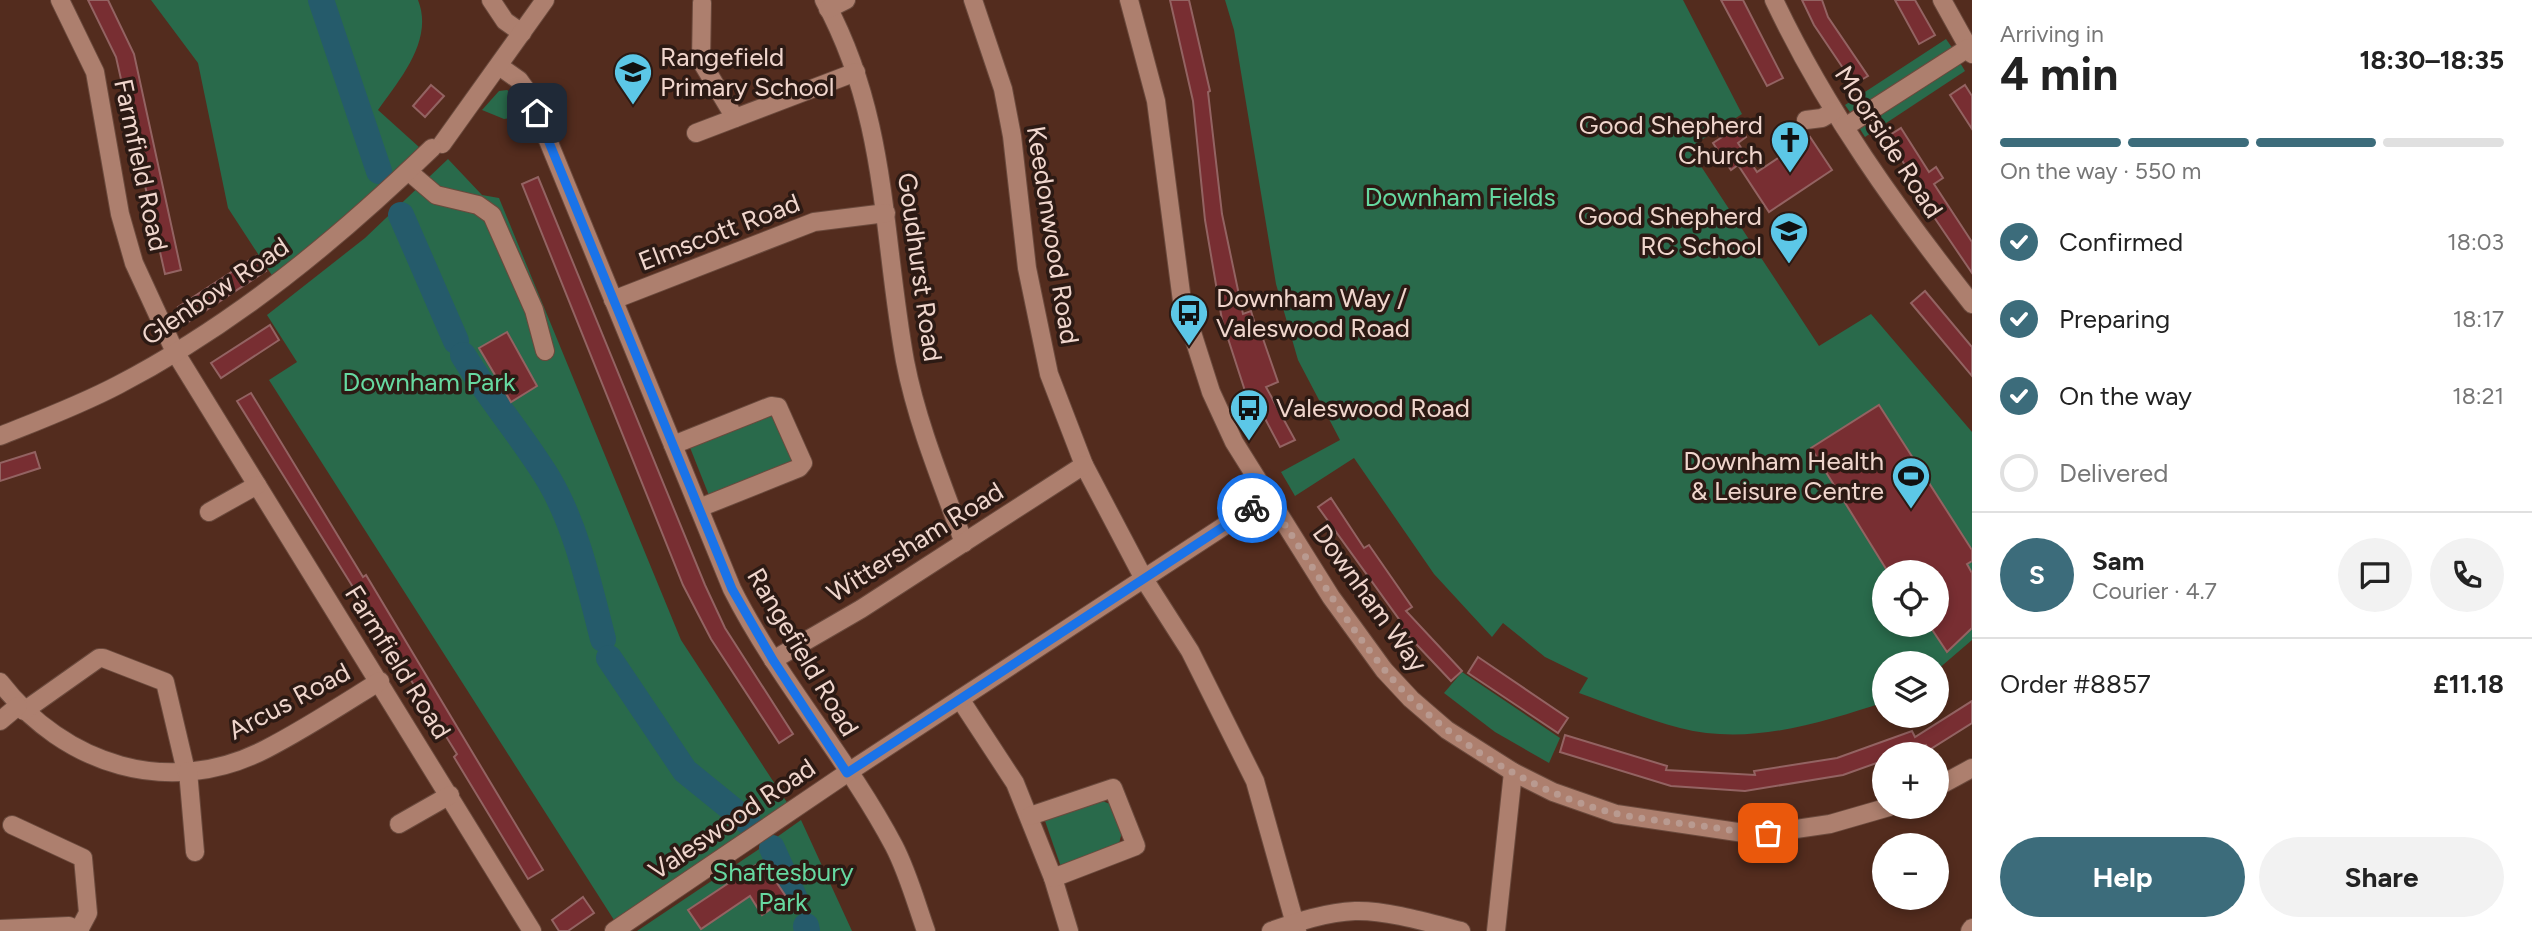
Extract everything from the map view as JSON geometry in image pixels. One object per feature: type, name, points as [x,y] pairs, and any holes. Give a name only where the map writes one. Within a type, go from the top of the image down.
[{"type":"street","name":"Farmfield Road","points":[[60,0],[95,72],[120,214],[134,262],[175,352],[532,931]]},
{"type":"street","points":[[491,0],[505,21],[522,33]]},
{"type":"street","name":"Glenbow Road","points":[[0,436],[88,400],[175,352],[294,271],[348,227],[437,146],[499,66],[545,0]]},
{"type":"street","points":[[826,4],[846,0]]},
{"type":"street","name":"Keedonwood Road","points":[[973,0],[1003,89],[1012,136],[1029,279],[1049,374],[1084,465],[1144,579],[1190,651],[1255,781],[1296,927]]},
{"type":"street","name":"Downham Way","points":[[1129,0],[1144,46],[1156,101],[1182,301],[1211,391],[1234,442],[1267,498],[1331,597],[1384,670],[1411,699],[1447,730],[1513,772],[1553,792],[1616,814],[1744,833],[1768,833],[1830,824],[1872,812]]},
{"type":"street","name":"Moorside Road","points":[[1774,0],[1834,111],[1913,229],[1972,304]]},
{"type":"street","points":[[1845,127],[1970,51],[1942,0]]},
{"type":"street","points":[[702,3],[701,61],[734,118]]},
{"type":"street","name":"Goudhurst Road","points":[[826,4],[856,72],[883,179],[906,363],[931,452],[964,543]]},
{"type":"street","name":"Rangefield Road","points":[[499,66],[519,80],[529,94],[732,589],[773,660],[894,848],[926,931]]},
{"type":"street","points":[[696,133],[856,72]]},
{"type":"street","points":[[1806,120],[1822,118],[1834,111]]},
{"type":"street","points":[[408,171],[436,195],[478,205],[492,215],[534,310],[545,351]]},
{"type":"street","name":"Elmscott Road","points":[[613,300],[814,222],[886,213]]},
{"type":"street","points":[[673,445],[771,406],[778,407],[803,463],[799,468],[699,508]]},
{"type":"street","name":"Wittersham Road","points":[[773,660],[964,543],[1084,465]]},
{"type":"street","points":[[209,512],[257,485]]},
{"type":"street","name":"Valeswood Road","points":[[614,931],[847,773],[1267,498]]},
{"type":"street","points":[[0,721],[99,658],[165,682],[187,771],[195,852]]},
{"type":"street","name":"Arcus Road","points":[[0,682],[21,708],[53,735],[85,754],[138,769],[187,771],[213,767],[265,750],[380,681]]},
{"type":"street","points":[[961,699],[1001,759],[1030,816],[1054,878],[1069,931]]},
{"type":"street","points":[[1949,780],[1972,768]]},
{"type":"street","points":[[1496,931],[1513,772]]},
{"type":"street","points":[[1030,816],[1113,788],[1136,846],[1054,878]]},
{"type":"street","points":[[399,824],[450,795]]},
{"type":"street","points":[[0,929],[69,926],[79,931],[88,913],[83,858],[12,825]]},
{"type":"street","points":[[1271,931],[1356,911],[1426,922],[1461,931]]},
{"type":"green space","points":[[151,0],[418,0],[422,30],[418,44],[405,72],[378,110],[419,147],[353,212],[273,277],[228,208],[198,63]]},
{"type":"green space","name":"Downham Fields","points":[[1225,0],[1683,0],[1742,114],[1689,148],[1819,346],[1871,314],[1972,432],[1972,640],[1949,660],[1949,651],[1872,651],[1872,706],[1784,730],[1706,733],[1680,728],[1579,693],[1588,678],[1545,657],[1503,623],[1492,637],[1434,574],[1354,458],[1295,496],[1281,472],[1340,440],[1298,360],[1276,284],[1234,30]]},
{"type":"green space","points":[[1946,39],[1953,49],[1852,115],[1845,105]]},
{"type":"green space","points":[[1959,61],[1965,71],[1865,137],[1858,126]]},
{"type":"green space","points":[[507,90],[515,96],[524,116],[504,119],[482,110],[499,91]]},
{"type":"green space","name":"Downham Park","points":[[448,159],[482,195],[499,198],[681,640],[788,804],[614,920],[269,380],[297,362],[267,315],[365,238]]},
{"type":"green space","points":[[773,411],[796,463],[710,498],[689,445]]},
{"type":"green space","points":[[1462,672],[1560,738],[1549,763],[1495,732],[1444,693]]},
{"type":"green space","points":[[1100,800],[1110,804],[1122,831],[1119,844],[1061,867],[1044,818]]},
{"type":"green space","name":"Shaftesbury Park","points":[[801,820],[852,931],[637,931],[765,845],[765,841],[774,835],[777,837]]},
{"type":"building","points":[[88,0],[108,0],[134,54],[181,270],[165,274],[116,57]]},
{"type":"building","points":[[1170,0],[1189,0],[1210,91],[1222,214],[1243,314],[1251,311],[1258,334],[1261,333],[1278,382],[1266,387],[1295,440],[1280,447],[1251,392],[1246,394],[1222,320],[1205,220],[1193,101]]},
{"type":"building","points":[[1721,0],[1743,0],[1783,78],[1767,86]]},
{"type":"building","points":[[1802,0],[1822,0],[1828,17],[1868,76],[1856,83],[1849,72],[1847,74],[1814,25]]},
{"type":"building","points":[[1895,0],[1915,0],[1935,35],[1919,44]]},
{"type":"building","points":[[431,85],[444,96],[425,117],[413,106]]},
{"type":"building","points":[[1965,85],[1972,96],[1972,129],[1950,95]]},
{"type":"building","name":"Good Shepherd Church","points":[[1739,126],[1746,137],[1738,143],[1757,172],[1810,137],[1832,170],[1769,212],[1738,165],[1731,170],[1713,143]]},
{"type":"building","points":[[1901,128],[1929,172],[1936,167],[1943,178],[1934,184],[1972,242],[1972,273],[1921,198],[1925,196],[1894,148],[1897,146],[1890,135]]},
{"type":"building","points":[[538,177],[705,585],[725,628],[793,734],[779,743],[711,639],[683,585],[522,184]]},
{"type":"building","points":[[256,256],[266,271],[188,322],[178,307]]},
{"type":"building","points":[[1925,291],[1972,347],[1972,376],[1911,303]]},
{"type":"building","points":[[270,325],[279,340],[221,378],[211,363]]},
{"type":"building","points":[[507,332],[537,386],[511,402],[479,348]]},
{"type":"building","points":[[251,393],[363,577],[366,575],[543,870],[528,879],[454,757],[457,754],[237,401]]},
{"type":"building","points":[[1879,405],[1972,550],[1972,561],[1967,564],[1972,573],[1972,628],[1948,651],[1937,637],[1949,637],[1949,560],[1881,560],[1811,448]]},
{"type":"building","points":[[35,452],[40,468],[0,481],[0,463]]},
{"type":"building","points":[[1331,498],[1364,548],[1369,545],[1412,607],[1406,611],[1462,671],[1451,681],[1398,625],[1401,622],[1318,507]]},
{"type":"building","points":[[1478,657],[1568,718],[1558,733],[1468,673]]},
{"type":"building","points":[[1972,701],[1972,723],[1942,742],[1881,742],[1912,731],[1915,737],[1929,728],[1949,728],[1949,716]]},
{"type":"building","points":[[1565,735],[1667,766],[1666,770],[1755,775],[1754,771],[1837,758],[1872,745],[1872,765],[1843,775],[1745,791],[1671,786],[1560,752]]},
{"type":"building","points":[[762,861],[787,898],[762,915],[750,896],[701,929],[688,910]]},
{"type":"building","points":[[583,897],[594,913],[568,931],[559,931],[552,920]]},
{"type":"waterway","points":[[321,0],[379,171]]},
{"type":"waterway","points":[[401,215],[456,341]]},
{"type":"waterway","points":[[463,355],[539,464],[559,498],[581,557],[603,639]]},
{"type":"waterway","points":[[609,658],[685,771],[748,822]]},
{"type":"waterway","points":[[772,848],[795,899]]},
{"type":"waterway","points":[[806,926],[807,931]]},
{"type":"way so far","points":[[1252,508],[1267,498],[1331,597],[1384,670],[1411,699],[1447,730],[1513,772],[1553,792],[1616,814],[1744,833],[1768,833]]},
{"type":"place","name":"Rangefield Primary School","points":[[633,106]]},
{"type":"place","name":"Good Shepherd Church","points":[[1790,174]]},
{"type":"place","name":"Good Shepherd RC School","points":[[1789,265]]},
{"type":"place","name":"Downham Way / Valeswood Road","points":[[1189,347]]},
{"type":"place","name":"Valeswood Road","points":[[1249,442]]},
{"type":"place","name":"Downham Health & Leisure Centre","points":[[1911,510]]},
{"type":"route","points":[[537,113],[732,589],[773,660],[847,773],[1252,508]]}]
